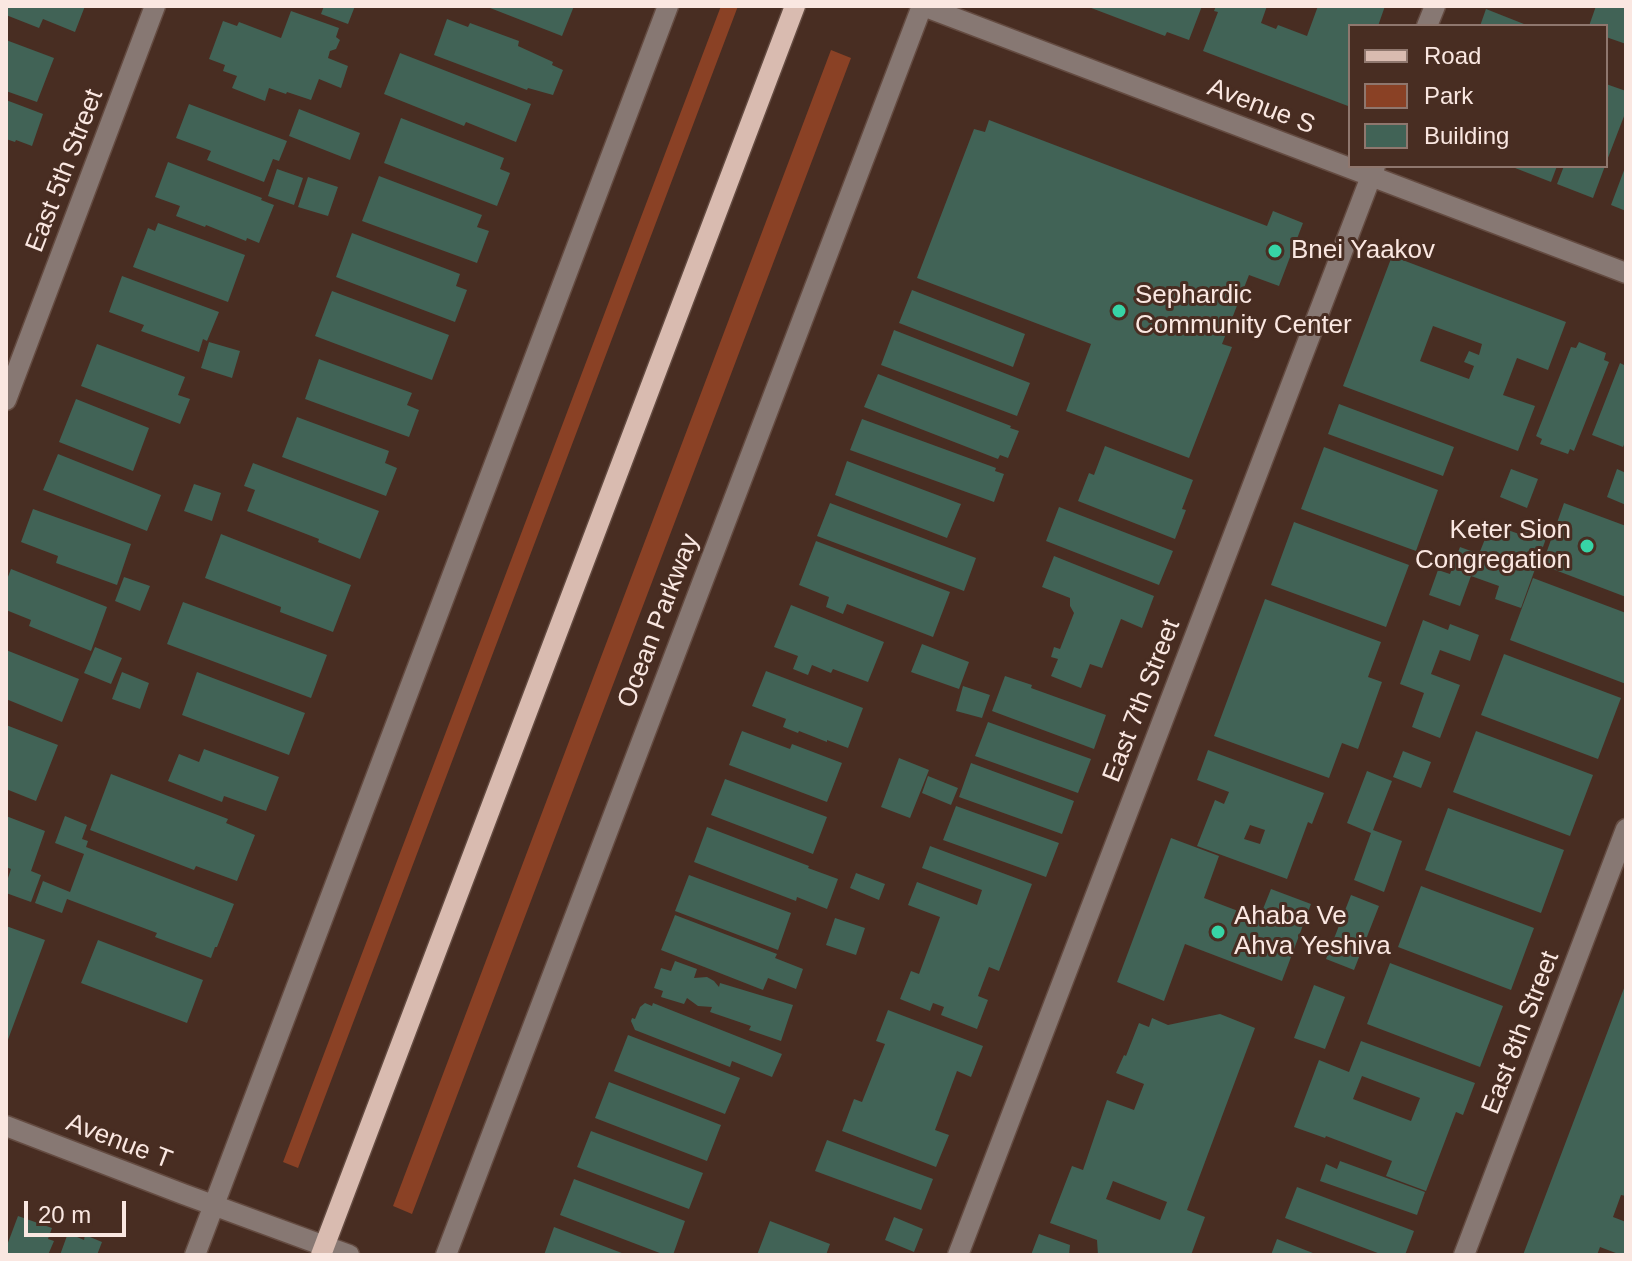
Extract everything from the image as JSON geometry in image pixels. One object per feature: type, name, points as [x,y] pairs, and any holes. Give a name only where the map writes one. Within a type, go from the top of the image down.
[{"type":"main road","points":[[323,1250],[795,6]]},
{"type":"street","name":"East 5th Street","points":[[6,400],[155,6]]},
{"type":"street","points":[[195,1255],[668,6]]},
{"type":"street","name":"Avenue S","points":[[922,6],[1348,162]]},
{"type":"street","name":"Ocean Parkway","points":[[446,1255],[922,6]]},
{"type":"street","name":"Avenue S","points":[[1373,171],[1626,273]]},
{"type":"street","name":"East 7th Street","points":[[958,1255],[1373,171]]},
{"type":"street","name":"East 8th Street","points":[[1464,1255],[1626,829]]},
{"type":"street","name":"Avenue T","points":[[6,1126],[323,1250],[349,1255]]},
{"type":"green space","points":[[721,6],[738,6],[298,1168],[283,1162]]},
{"type":"green space","points":[[831,50],[851,58],[412,1214],[393,1206]]},
{"type":"building","points":[[6,6],[85,6],[75,32],[43,19],[39,28],[6,15]]},
{"type":"building","points":[[324,6],[355,6],[348,24],[321,14]]},
{"type":"building","points":[[485,6],[574,6],[562,36]]},
{"type":"building","points":[[1086,6],[1202,6],[1189,40],[1167,32],[1165,36]]},
{"type":"building","points":[[1216,6],[1267,6],[1261,23],[1276,29],[1278,25],[1307,36],[1318,6],[1385,6],[1379,24],[1348,24],[1348,106],[1203,51],[1218,12],[1214,11]]},
{"type":"building","points":[[1596,6],[1626,6],[1626,44],[1608,38],[1608,24],[1590,24]]},
{"type":"building","points":[[1486,9],[1524,24],[1481,24]]},
{"type":"building","points":[[291,11],[339,28],[336,37],[340,40],[328,58],[348,66],[341,88],[319,79],[311,100],[269,88],[265,101],[232,88],[237,76],[223,71],[225,65],[209,59],[223,21],[237,26],[239,22],[281,38]]},
{"type":"building","points":[[447,19],[468,27],[470,23],[519,41],[518,46],[553,62],[552,65],[563,70],[553,95],[527,90],[434,55]]},
{"type":"building","points":[[6,40],[54,58],[37,102],[6,91]]},
{"type":"building","points":[[400,53],[531,104],[516,142],[466,122],[464,126],[384,94]]},
{"type":"building","points":[[1608,85],[1626,91],[1626,111],[1608,158]]},
{"type":"building","points":[[6,100],[43,114],[32,146],[6,139]]},
{"type":"building","points":[[189,104],[287,141],[279,161],[273,159],[264,182],[207,160],[211,151],[176,138]]},
{"type":"building","points":[[299,109],[360,133],[350,160],[289,136]]},
{"type":"building","points":[[401,118],[504,158],[500,169],[510,173],[497,206],[384,163]]},
{"type":"building","name":"Sephardic Community Center","points":[[989,120],[1267,226],[1273,211],[1303,223],[1279,286],[1249,275],[1222,344],[1232,347],[1189,458],[1066,411],[1091,344],[917,278],[974,129],[985,132]]},
{"type":"building","points":[[168,162],[274,205],[259,243],[176,216],[180,206],[155,197]]},
{"type":"building","points":[[1626,165],[1626,211],[1611,205]]},
{"type":"building","points":[[1515,168],[1556,168],[1551,182]]},
{"type":"building","points":[[1563,168],[1604,168],[1593,198],[1557,184]]},
{"type":"building","points":[[277,169],[303,178],[294,205],[268,196]]},
{"type":"building","points":[[379,176],[482,215],[477,227],[489,231],[477,263],[362,221]]},
{"type":"building","points":[[308,177],[338,187],[328,216],[298,207]]},
{"type":"building","points":[[158,223],[245,255],[228,302],[133,267],[148,228],[155,231]]},
{"type":"building","points":[[352,233],[460,274],[456,286],[467,290],[455,322],[336,277]]},
{"type":"building","points":[[1392,256],[1566,322],[1548,370],[1517,358],[1503,395],[1535,406],[1518,451],[1343,386]],"holes":[[[1433,326],[1482,344],[1479,355],[1469,351],[1464,362],[1474,366],[1469,379],[1420,361]]]},
{"type":"building","points":[[122,276],[219,312],[199,352],[141,331],[144,325],[109,312]]},
{"type":"building","points":[[912,290],[1025,334],[1013,367],[899,323]]},
{"type":"building","points":[[332,291],[449,335],[432,380],[315,336]]},
{"type":"building","points":[[894,330],[1030,383],[1017,416],[881,365]]},
{"type":"building","points":[[209,342],[240,351],[232,378],[201,368]]},
{"type":"building","points":[[1579,342],[1606,353],[1604,360],[1609,362],[1574,451],[1570,449],[1568,454],[1540,444],[1542,439],[1536,436],[1571,347],[1576,348]]},
{"type":"building","points":[[97,344],[185,377],[178,395],[190,399],[180,424],[81,386]]},
{"type":"building","points":[[319,359],[412,393],[407,405],[419,410],[409,437],[305,399]]},
{"type":"building","points":[[1620,363],[1626,366],[1626,440],[1623,447],[1592,435]]},
{"type":"building","points":[[878,374],[1019,431],[1008,458],[1000,455],[998,459],[864,407]]},
{"type":"building","points":[[76,399],[149,428],[133,471],[59,442]]},
{"type":"building","points":[[1339,404],[1454,447],[1443,476],[1328,434]]},
{"type":"building","points":[[297,417],[389,451],[385,463],[397,468],[386,496],[282,457]]},
{"type":"building","points":[[862,419],[996,468],[995,471],[1004,474],[994,502],[850,450]]},
{"type":"building","points":[[1105,446],[1193,480],[1175,539],[1078,501],[1089,473],[1094,475]]},
{"type":"building","points":[[1324,447],[1438,490],[1416,551],[1301,509]]},
{"type":"building","points":[[58,454],[161,495],[147,531],[43,490]]},
{"type":"building","points":[[847,461],[961,504],[947,538],[835,495]]},
{"type":"building","points":[[253,463],[379,511],[360,559],[247,511],[255,490],[244,486]]},
{"type":"building","points":[[1511,469],[1538,479],[1527,508],[1500,497]]},
{"type":"building","points":[[1617,469],[1626,473],[1626,505],[1607,497]]},
{"type":"building","points":[[194,484],[221,493],[212,521],[184,511]]},
{"type":"building","points":[[830,503],[976,558],[964,591],[817,536]]},
{"type":"building","name":"Keter Sion Congregation","points":[[1564,503],[1626,526],[1626,597],[1542,565]]},
{"type":"building","points":[[1059,507],[1173,551],[1159,585],[1046,541]]},
{"type":"building","points":[[33,509],[131,544],[117,585],[56,563],[58,556],[21,542]]},
{"type":"building","points":[[1294,522],[1409,565],[1386,627],[1271,585]]},
{"type":"building","points":[[1491,524],[1519,534],[1522,524],[1548,533],[1521,608],[1495,599],[1499,586],[1471,576],[1460,606],[1429,595],[1438,570],[1450,574],[1460,547],[1479,554]]},
{"type":"building","points":[[221,534],[351,585],[333,632],[280,612],[281,607],[205,578]]},
{"type":"building","points":[[816,541],[950,592],[933,637],[847,604],[843,614],[826,607],[829,597],[799,585]]},
{"type":"building","points":[[1054,556],[1154,596],[1142,628],[1121,619],[1102,668],[1090,664],[1081,688],[1051,676],[1058,659],[1051,657],[1054,647],[1060,649],[1074,613],[1070,598],[1042,587]]},
{"type":"building","points":[[11,569],[107,607],[91,651],[29,626],[31,620],[6,610],[6,582]]},
{"type":"building","points":[[124,577],[150,586],[140,611],[115,601]]},
{"type":"building","points":[[1533,578],[1626,613],[1626,684],[1510,640]]},
{"type":"building","points":[[1265,599],[1381,642],[1368,677],[1382,682],[1358,749],[1342,743],[1329,778],[1214,736]]},
{"type":"building","points":[[183,602],[327,655],[311,698],[167,644]]},
{"type":"building","points":[[791,605],[884,642],[868,682],[812,665],[808,675],[793,669],[798,656],[774,647]]},
{"type":"building","points":[[1423,620],[1448,630],[1450,624],[1479,635],[1470,661],[1440,650],[1431,674],[1460,685],[1440,738],[1412,727],[1424,693],[1400,684]]},
{"type":"building","points":[[922,644],[969,662],[959,689],[911,672]]},
{"type":"building","points":[[95,647],[122,658],[111,684],[84,673]]},
{"type":"building","points":[[6,650],[79,679],[62,722],[6,699]]},
{"type":"building","points":[[1504,654],[1621,698],[1598,759],[1481,715]]},
{"type":"building","points":[[766,671],[863,708],[848,748],[783,727],[786,719],[752,706]]},
{"type":"building","points":[[122,672],[149,683],[140,709],[112,699]]},
{"type":"building","points":[[197,672],[305,713],[289,755],[182,715]]},
{"type":"building","points":[[1005,676],[1106,715],[1094,749],[992,711]]},
{"type":"building","points":[[963,686],[990,695],[982,718],[956,711]]},
{"type":"building","points":[[988,722],[1091,759],[1078,793],[975,756]]},
{"type":"building","points":[[6,725],[58,745],[36,801],[6,789]]},
{"type":"building","points":[[742,731],[790,749],[792,744],[842,763],[827,802],[729,765]]},
{"type":"building","points":[[1476,731],[1593,775],[1570,836],[1453,792]]},
{"type":"building","points":[[204,749],[279,777],[266,811],[224,796],[222,802],[168,781],[179,754],[199,762]]},
{"type":"building","points":[[1208,750],[1324,793],[1312,824],[1308,822],[1287,879],[1197,846],[1215,800],[1224,804],[1229,792],[1197,780]],"holes":[[[1250,825],[1265,830],[1260,844],[1244,839]]]},
{"type":"building","points":[[1403,751],[1431,762],[1421,788],[1393,777]]},
{"type":"building","points":[[899,758],[929,770],[910,818],[881,807]]},
{"type":"building","points":[[971,763],[1074,801],[1062,834],[959,797]]},
{"type":"building","points":[[1367,771],[1392,781],[1373,830],[1402,841],[1384,892],[1354,880],[1371,833],[1347,823]]},
{"type":"building","points":[[111,774],[228,819],[226,823],[255,835],[237,881],[196,866],[194,870],[90,830]]},
{"type":"building","points":[[928,776],[958,788],[951,805],[922,793]]},
{"type":"building","points":[[725,779],[827,817],[813,854],[711,815]]},
{"type":"building","points":[[956,806],[1059,843],[1046,877],[943,840]]},
{"type":"building","points":[[1448,808],[1564,850],[1541,913],[1425,870]]},
{"type":"building","points":[[6,816],[45,831],[31,871],[41,875],[31,902],[6,893],[11,869],[6,867]]},
{"type":"building","points":[[65,816],[87,825],[82,839],[88,841],[86,847],[234,904],[211,958],[155,937],[157,933],[67,899],[62,913],[35,903],[43,881],[70,892],[84,854],[55,843]]},
{"type":"building","points":[[707,827],[838,879],[827,909],[797,897],[796,901],[694,862]]},
{"type":"building","name":"Ahaba Ve Ahva Yeshiva","points":[[1171,838],[1219,856],[1204,898],[1259,919],[1271,889],[1311,904],[1282,981],[1185,944],[1164,1001],[1117,982]]},
{"type":"building","points":[[930,846],[1032,884],[999,971],[989,967],[978,996],[988,1000],[977,1029],[941,1015],[944,1007],[933,1003],[930,1011],[900,999],[911,971],[919,974],[940,917],[908,905],[917,882],[977,905],[982,890],[922,868]]},
{"type":"building","points":[[856,873],[885,884],[879,900],[850,888]]},
{"type":"building","points":[[689,875],[791,913],[778,950],[675,911]]},
{"type":"building","points":[[1421,886],[1534,928],[1511,990],[1398,947]]},
{"type":"building","points":[[1351,895],[1379,906],[1354,970],[1326,959]]},
{"type":"building","points":[[675,915],[777,954],[775,958],[803,969],[796,989],[768,978],[763,990],[661,950]]},
{"type":"building","points":[[835,918],[865,928],[856,955],[826,945]]},
{"type":"building","points":[[6,926],[45,940],[6,1045]]},
{"type":"building","points":[[98,940],[203,980],[187,1023],[81,983]]},
{"type":"building","points":[[675,961],[697,969],[694,978],[707,977],[719,987],[720,983],[793,1005],[781,1041],[749,1030],[751,1026],[710,1012],[712,1007],[698,1006],[687,998],[684,1004],[661,997],[663,991],[654,988],[661,968],[671,971]]},
{"type":"building","points":[[1390,963],[1503,1006],[1480,1067],[1367,1024]]},
{"type":"building","points":[[1626,983],[1626,1196],[1621,1195],[1613,1217],[1626,1222],[1626,1255],[1600,1247],[1597,1255],[1523,1255]]},
{"type":"building","points":[[1314,985],[1345,997],[1325,1049],[1294,1038]]},
{"type":"building","points":[[645,1003],[652,1006],[653,1003],[782,1054],[772,1077],[732,1061],[730,1067],[635,1030],[632,1018],[635,1019]]},
{"type":"building","points":[[888,1010],[983,1046],[971,1077],[957,1071],[935,1130],[949,1135],[936,1167],[842,1131],[854,1099],[862,1102],[885,1044],[876,1041]]},
{"type":"building","points":[[1220,1014],[1255,1028],[1187,1210],[1205,1217],[1191,1255],[1098,1255],[1097,1240],[1050,1223],[1072,1166],[1083,1170],[1107,1100],[1134,1110],[1144,1084],[1116,1073],[1139,1023],[1149,1027],[1152,1018],[1168,1025]],"holes":[[[1113,1181],[1167,1202],[1160,1220],[1106,1199]]]},
{"type":"building","points":[[628,1035],[740,1078],[725,1114],[614,1071]]},
{"type":"building","points":[[1361,1041],[1475,1083],[1463,1115],[1456,1112],[1426,1191],[1386,1176],[1392,1161],[1294,1127],[1319,1060],[1349,1072]],"holes":[[[1362,1076],[1420,1098],[1411,1121],[1353,1099]]]},
{"type":"building","points":[[609,1082],[721,1125],[707,1161],[595,1118]]},
{"type":"building","points":[[591,1131],[703,1173],[689,1209],[577,1167]]},
{"type":"building","points":[[827,1140],[933,1179],[921,1210],[815,1171]]},
{"type":"building","points":[[1340,1161],[1425,1192],[1417,1215],[1320,1181],[1326,1164],[1337,1169]]},
{"type":"building","points":[[574,1179],[685,1221],[673,1255],[665,1255],[560,1215]]},
{"type":"building","points":[[1297,1187],[1414,1231],[1405,1255],[1383,1255],[1285,1218]]},
{"type":"building","points":[[18,1216],[52,1228],[48,1239],[54,1241],[48,1255],[6,1255]]},
{"type":"building","points":[[894,1217],[923,1229],[914,1252],[885,1240]]},
{"type":"building","points":[[770,1221],[830,1244],[826,1255],[757,1255]]},
{"type":"building","points":[[554,1227],[627,1255],[544,1255]]},
{"type":"building","points":[[68,1233],[84,1240],[85,1235],[102,1242],[97,1255],[60,1255]]},
{"type":"building","points":[[1039,1234],[1070,1245],[1069,1255],[1031,1255]]},
{"type":"building","points":[[1277,1239],[1318,1255],[1271,1255]]},
{"type":"place","name":"Bnei Yaakov","points":[[1275,251]]},
{"type":"place","name":"Sephardic Community Center","points":[[1119,311]]},
{"type":"place","name":"Keter Sion Congregation","points":[[1587,546]]},
{"type":"place","name":"Ahaba Ve Ahva Yeshiva","points":[[1218,932]]}]
